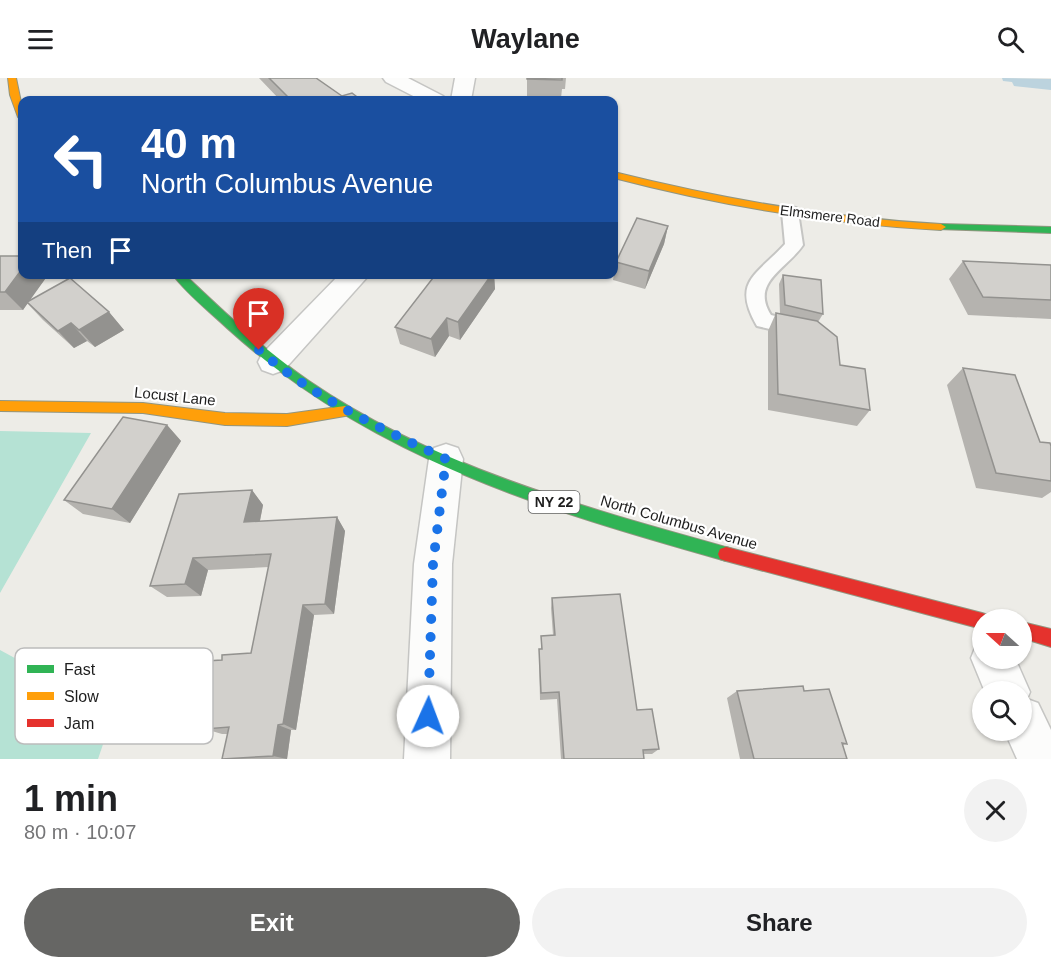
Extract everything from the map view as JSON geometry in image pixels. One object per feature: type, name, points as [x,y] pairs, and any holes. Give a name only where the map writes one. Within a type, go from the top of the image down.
[{"type":"main road","points":[[9,90],[18,109]]},
{"type":"main road","name":"Elmsmere Road","points":[[618,176],[698,196],[790,212],[916,226],[1051,230]]},
{"type":"main road","name":"North Columbus Avenue","points":[[182,279],[273,362],[345,411],[446,459],[526,493],[621,524],[972,624]]},
{"type":"main road","name":"Locust Lane","points":[[0,406],[144,408],[225,418],[287,420],[345,411]]},
{"type":"main road","points":[[1032,633],[1051,638]]},
{"type":"street","points":[[393,78],[428,96]]},
{"type":"street","points":[[463,96],[465,78]]},
{"type":"street","points":[[273,362],[352,279]]},
{"type":"street","points":[[427,759],[433,564],[446,459]]},
{"type":"street","points":[[1032,740],[1041,759]]},
{"type":"lane","points":[[790,212],[794,245],[762,276],[756,286],[753,300],[756,310],[764,321],[821,332]]},
{"type":"green space","points":[[0,431],[91,433],[0,593]]},
{"type":"green space","points":[[0,650],[15,658],[15,744],[103,744],[98,759],[0,759]]},
{"type":"water","points":[[1002,78],[1051,79],[1051,90],[1014,86],[1012,82],[1003,81]]},
{"type":"building","points":[[269,78],[316,78],[342,96],[287,96]]},
{"type":"building","points":[[562,78],[562,80],[527,79]]},
{"type":"building","points":[[637,218],[668,226],[649,271],[618,263],[618,258]]},
{"type":"building","points":[[0,256],[18,256],[18,274],[5,292],[0,292]]},
{"type":"building","points":[[963,261],[1051,265],[1051,300],[983,297]]},
{"type":"building","points":[[783,275],[821,280],[823,314],[785,305]]},
{"type":"building","points":[[71,279],[109,312],[79,330],[71,323],[58,331],[27,302]]},
{"type":"building","points":[[432,279],[488,279],[458,322],[447,318],[431,339],[395,327]]},
{"type":"building","points":[[776,313],[817,321],[837,337],[840,365],[865,369],[870,410],[778,394]]},
{"type":"building","points":[[963,368],[1015,375],[1040,442],[1050,443],[1051,481],[996,473]]},
{"type":"building","points":[[123,417],[167,425],[112,509],[64,500]]},
{"type":"building","points":[[252,490],[244,522],[337,517],[325,604],[303,605],[283,724],[278,725],[273,756],[222,759],[229,727],[213,728],[213,661],[222,660],[222,655],[251,653],[271,554],[193,558],[185,584],[150,586],[179,494]]},
{"type":"building","points":[[620,594],[637,710],[652,709],[659,749],[643,750],[644,759],[564,759],[559,692],[541,693],[539,649],[542,649],[541,636],[555,635],[552,598]]},
{"type":"building","points":[[803,686],[804,691],[829,689],[847,744],[842,743],[847,759],[754,759],[737,691]]},
{"type":"traffic: fast","points":[[941,227],[1051,230]]},
{"type":"traffic: fast","points":[[182,279],[247,339],[303,384],[370,424],[418,449],[518,490],[570,508],[726,554]]},
{"type":"traffic: slow","points":[[12,78],[18,106]]},
{"type":"traffic: slow","points":[[618,176],[695,195],[776,210],[859,221],[941,227]]},
{"type":"traffic: slow","points":[[0,406],[143,408],[225,419],[287,420],[345,411]]},
{"type":"traffic: jam","points":[[726,554],[972,618]]},
{"type":"traffic: jam","points":[[1032,633],[1051,638]]},
{"type":"route","points":[[259,350],[345,411],[446,459],[433,564],[428,716]]}]
